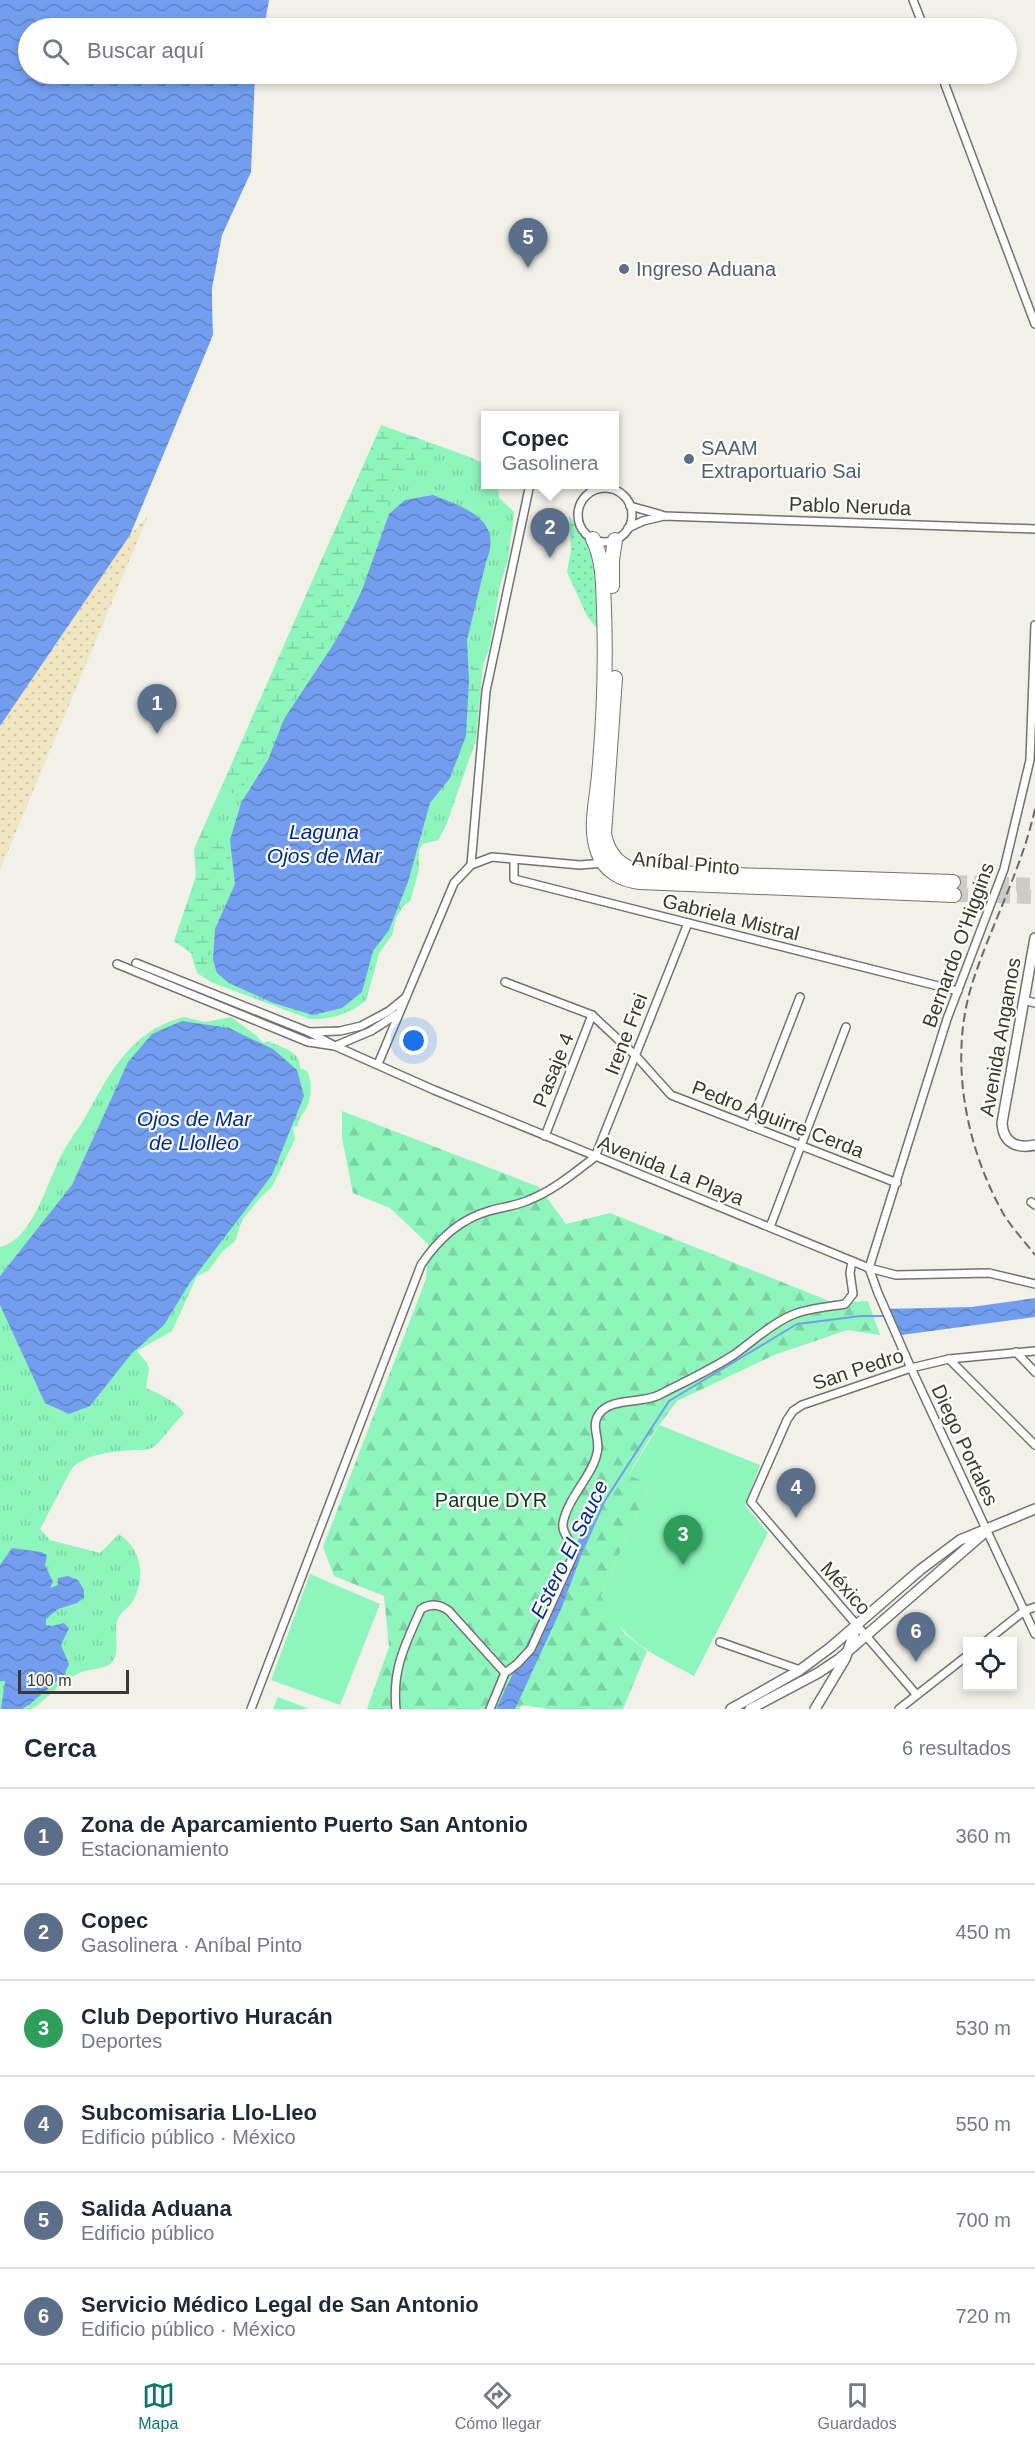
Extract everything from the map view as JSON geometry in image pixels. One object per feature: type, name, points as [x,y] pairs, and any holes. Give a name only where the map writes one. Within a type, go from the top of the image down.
[{"type":"highway","name":"Aníbal Pinto","points":[[592,539],[602,564],[606,644],[605,708],[594,828],[597,850],[611,862]]},
{"type":"highway","name":"Aníbal Pinto","points":[[615,540],[612,572],[615,654],[614,716],[604,834],[611,862],[619,876],[640,882],[953,888]]},
{"type":"street","points":[[913,0],[920,18]]},
{"type":"street","points":[[945,84],[1035,324]]},
{"type":"street","points":[[471,865],[486,691],[529,489]]},
{"type":"street","points":[[598,489],[614,489],[624,496],[630,506],[632,518],[628,528],[615,540],[604,542],[592,539],[584,532],[578,518],[580,502],[588,494],[598,489]]},
{"type":"street","name":"Pablo Neruda","points":[[630,506],[664,516],[1035,529]]},
{"type":"street","name":"Pablo Neruda","points":[[628,528],[664,516]]},
{"type":"street","name":"Bernardo O'Higgins","points":[[869,1268],[947,1019],[1004,869],[1030,760],[1035,625]]},
{"type":"street","points":[[378,1064],[454,883],[471,865],[492,858],[580,864],[611,862]]},
{"type":"street","name":"Gabriela Mistral","points":[[514,860],[514,879],[958,991]]},
{"type":"street","name":"Irene Frei","points":[[596,1157],[688,923]]},
{"type":"street","name":"Avenida Angamos","points":[[1035,938],[1002,1119],[1002,1131],[1008,1141],[1022,1147],[1035,1145]]},
{"type":"street","name":"Avenida La Playa","points":[[136,963],[309,1032],[335,1047],[544,1136],[869,1268],[896,1275],[988,1273],[1035,1284]]},
{"type":"street","points":[[117,964],[308,1042],[335,1047],[371,1031],[400,1012]]},
{"type":"street","name":"Pedro Aguirre Cerda","points":[[505,982],[592,1015],[636,1056],[671,1095],[897,1183]]},
{"type":"street","points":[[309,1032],[340,1031],[361,1026],[389,1011],[407,996]]},
{"type":"street","points":[[750,1125],[800,997]]},
{"type":"street","points":[[1024,1000],[1035,1003]]},
{"type":"street","name":"Pasaje 4","points":[[544,1136],[592,1015]]},
{"type":"street","points":[[770,1227],[846,1028]]},
{"type":"street","points":[[251,1709],[421,1265],[441,1240],[458,1226],[478,1215],[516,1205],[541,1195],[563,1182],[596,1157]]},
{"type":"street","points":[[490,1709],[505,1673],[531,1649],[573,1557],[573,1547],[564,1533],[563,1523],[572,1499],[597,1456],[595,1426],[600,1413],[611,1405],[642,1401],[658,1396],[732,1356],[794,1314],[845,1304],[853,1294],[850,1273],[852,1261]]},
{"type":"street","name":"Diego Portales","points":[[869,1268],[910,1368],[1035,1634]]},
{"type":"street","name":"San Pedro","points":[[752,1502],[787,1420],[797,1408],[910,1368],[949,1359],[1035,1351]]},
{"type":"street","points":[[1016,1352],[1035,1372]]},
{"type":"street","points":[[949,1359],[1035,1445]]},
{"type":"street","name":"México","points":[[752,1502],[916,1694]]},
{"type":"street","points":[[731,1709],[800,1670],[857,1625],[920,1570],[960,1540],[972,1534],[987,1531],[1035,1509]]},
{"type":"street","points":[[750,1709],[819,1673],[848,1652],[987,1531]]},
{"type":"street","points":[[396,1709],[394,1685],[398,1663],[421,1609],[429,1605],[441,1606],[449,1611],[505,1673]]},
{"type":"street","points":[[990,1637],[1024,1611],[1035,1607]]},
{"type":"street","points":[[816,1709],[848,1652],[857,1625]]},
{"type":"street","points":[[720,1642],[800,1670]]},
{"type":"street","points":[[899,1709],[963,1659]]},
{"type":"green space","name":"Laguna Ojos de Mar","points":[[381,425],[481,463],[481,489],[498,489],[499,498],[514,512],[508,559],[500,585],[489,649],[483,664],[476,740],[446,825],[438,840],[422,844],[419,851],[419,869],[410,901],[404,905],[396,918],[392,935],[379,953],[366,1000],[340,1015],[310,1019],[211,982],[197,973],[191,953],[174,941],[196,876],[194,849]]},
{"type":"green space","name":"Laguna Ojos de Mar","points":[[428,450],[447,450],[481,462],[481,489],[498,489],[499,498],[514,512],[508,559],[500,585],[489,649],[483,664],[473,665],[469,680],[466,736],[471,753],[446,825],[438,840],[422,844],[419,851],[419,869],[410,901],[404,905],[396,918],[392,935],[379,953],[366,1000],[340,1015],[310,1019],[211,982],[206,960],[209,936],[232,870],[228,843],[222,835],[205,826],[217,798],[226,791],[238,795],[242,793],[245,783],[265,757],[283,712],[322,654],[335,627],[350,605],[375,547],[376,528],[408,464]]},
{"type":"green space","points":[[569,515],[589,542],[596,563],[599,586],[599,631],[587,616],[567,572],[571,550]]},
{"type":"green space","points":[[184,1017],[205,1022],[232,1017],[263,1043],[268,1041],[289,1050],[297,1057],[300,1068],[307,1071],[309,1075],[309,1100],[299,1119],[298,1126],[293,1127],[295,1139],[272,1187],[242,1220],[235,1241],[222,1252],[208,1271],[197,1276],[172,1331],[137,1351],[149,1369],[146,1388],[173,1402],[184,1414],[152,1448],[101,1454],[78,1463],[72,1468],[40,1529],[50,1540],[100,1553],[119,1534],[137,1555],[140,1572],[138,1590],[117,1621],[116,1652],[113,1661],[107,1666],[83,1671],[73,1676],[32,1709],[0,1709],[0,1247],[21,1234],[37,1211],[64,1150],[123,1057],[149,1033]]},
{"type":"green space","name":"Parque DYR","points":[[342,1111],[539,1187],[566,1224],[610,1213],[834,1303],[868,1301],[880,1335],[847,1330],[774,1355],[677,1401],[653,1433],[629,1474],[650,1485],[601,1596],[625,1634],[647,1651],[623,1709],[549,1709],[522,1705],[519,1709],[367,1709],[389,1647],[384,1596],[334,1576],[323,1547],[426,1279],[428,1244],[390,1208],[353,1193],[342,1138]]},
{"type":"green space","points":[[659,1425],[760,1465],[745,1505],[768,1533],[694,1676],[640,1645],[619,1625],[601,1596],[650,1485],[629,1475]]},
{"type":"green space","points":[[310,1574],[380,1604],[340,1705],[271,1680]]},
{"type":"green space","points":[[278,1697],[309,1709],[273,1709]]},
{"type":"sand","points":[[148,516],[0,870],[0,726],[130,535]]},
{"type":"water","points":[[0,0],[269,0],[266,18],[18,18],[18,84],[255,84],[251,172],[222,235],[212,288],[213,335],[130,535],[0,726]]},
{"type":"water","name":"Laguna Ojos de Mar","points":[[433,495],[478,517],[486,525],[490,535],[490,547],[467,640],[469,680],[466,736],[450,778],[430,803],[408,882],[389,930],[373,951],[362,992],[342,1008],[313,1015],[273,1003],[229,983],[217,973],[213,960],[215,929],[235,884],[230,840],[241,803],[268,760],[284,719],[348,619],[362,590],[389,514],[405,500]]},
{"type":"water","name":"Ojos de Mar de Llolleo","points":[[182,1021],[229,1028],[273,1049],[297,1070],[304,1096],[272,1175],[189,1284],[164,1325],[132,1353],[90,1406],[69,1414],[45,1403],[0,1305],[0,1276],[72,1185],[128,1062],[152,1034]]},
{"type":"water","points":[[1035,1298],[1035,1317],[894,1336],[882,1309],[971,1307]]},
{"type":"water","points":[[602,1499],[562,1607],[515,1709],[496,1709],[567,1560]]},
{"type":"water","points":[[12,1548],[47,1555],[45,1565],[53,1582],[50,1588],[58,1585],[58,1578],[68,1576],[78,1580],[84,1590],[84,1597],[77,1603],[58,1609],[46,1619],[46,1625],[64,1623],[69,1628],[61,1645],[69,1664],[64,1675],[22,1709],[1,1709],[5,1681],[0,1681],[0,1565]]},
{"type":"pier","points":[[212,288],[215,289],[216,335],[189,401],[213,335]]},
{"type":"waterway","name":"Estero El Sauce","points":[[584,1547],[604,1502],[669,1401],[797,1324],[861,1316],[886,1316]]},
{"type":"tunnel","points":[[953,882],[1035,885]]},
{"type":"tunnel","points":[[954,895],[1035,897]]},
{"type":"railway","points":[[1035,809],[1015,874],[973,981],[962,1040],[964,1101],[979,1160],[1004,1215],[1035,1255]]},
{"type":"place","name":"Salida Aduana","points":[[528,268]]},
{"type":"place","name":"Ingreso Aduana","points":[[624,269]]},
{"type":"place","name":"SAAM Extraportuario Sai","points":[[689,459]]},
{"type":"place","name":"Copec","points":[[550,558]]},
{"type":"place","name":"Zona de Aparcamiento Puerto San Antonio","points":[[157,734]]},
{"type":"place","name":"Subcomisaria Llo-Lleo","points":[[796,1518]]},
{"type":"place","name":"Club Deportivo Huracán","points":[[683,1565]]},
{"type":"place","name":"Servicio Médico Legal de San Antonio","points":[[916,1662]]}]
